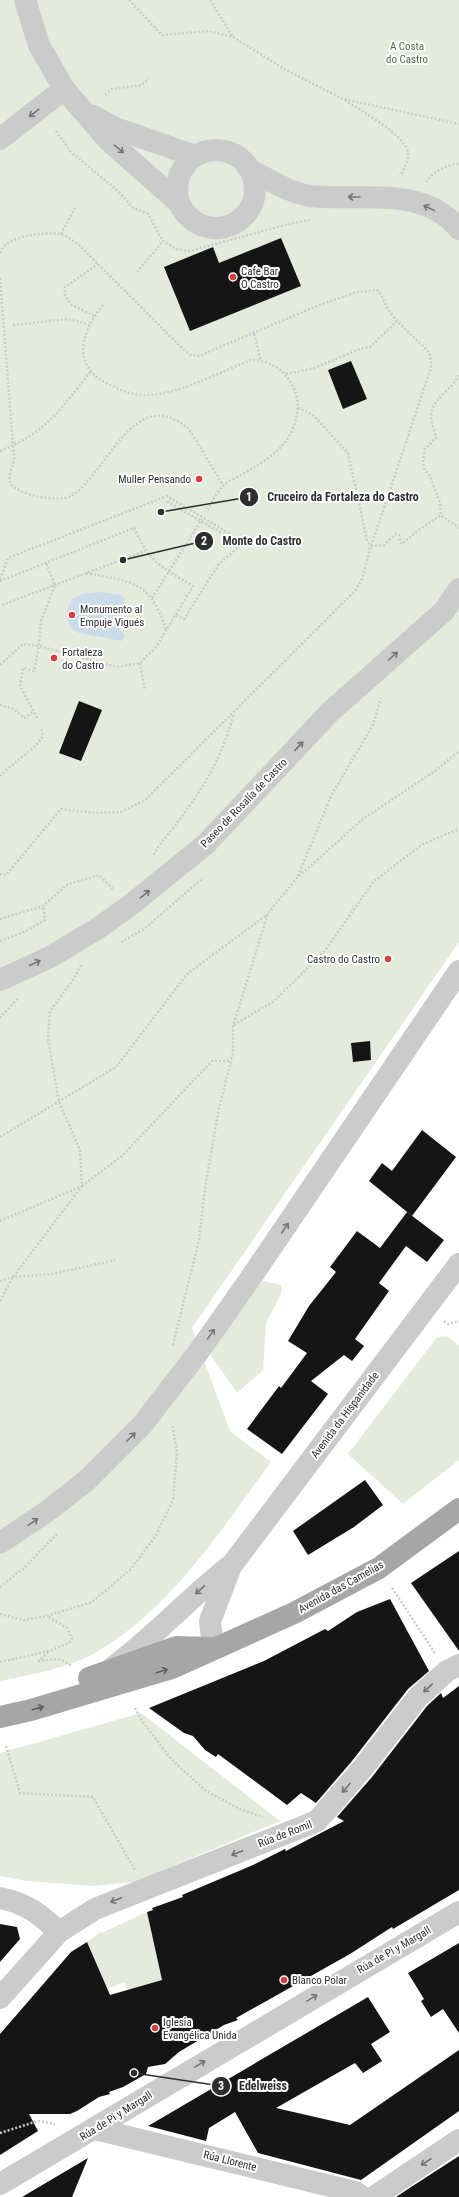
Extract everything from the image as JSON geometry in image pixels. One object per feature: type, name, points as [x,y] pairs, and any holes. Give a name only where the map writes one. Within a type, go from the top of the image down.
[{"type":"main road","name":"Avenida das Camelias","points":[[0,1717],[31,1710],[172,1668],[213,1648],[294,1613],[379,1568],[459,1509]]},
{"type":"main road","name":"Avenida das Camelias","points":[[0,1702],[106,1673],[177,1647],[213,1648]]},
{"type":"street","points":[[25,0],[39,45],[64,89],[84,110],[109,141],[178,201]]},
{"type":"street","points":[[0,139],[64,89]]},
{"type":"street","points":[[84,110],[116,128],[195,156]]},
{"type":"street","points":[[252,171],[256,187],[255,198],[244,218],[235,224],[213,229],[192,221],[184,213],[178,201],[176,188],[179,175],[185,164],[204,151],[224,151],[236,156],[252,171],[284,188],[310,196],[393,197],[410,200],[431,208],[459,229]]},
{"type":"street","name":"Paseo de Rosalía de Castro","points":[[0,980],[50,957],[97,929],[128,907],[206,844],[330,712],[444,610],[459,589]]},
{"type":"street","points":[[0,1543],[38,1518],[86,1481],[142,1425],[250,1279],[459,971]]},
{"type":"street","name":"Avenida da Hispanidade","points":[[213,1648],[210,1621],[231,1566],[459,1264]]},
{"type":"street","name":"Avenida da Hispanidade","points":[[106,1673],[132,1653],[204,1586],[231,1566]]},
{"type":"street","name":"Rúa de Romil","points":[[0,1998],[59,1932],[95,1909],[317,1821],[362,1769],[418,1697],[446,1671],[449,1662]]},
{"type":"street","points":[[0,1898],[23,1904],[45,1919],[59,1932]]},
{"type":"street","name":"Rúa de Pi y Margall","points":[[0,2184],[459,1912]]},
{"type":"street","name":"Rúa Llorente","points":[[90,2132],[355,2192],[362,2197]]},
{"type":"street","points":[[374,2197],[459,2140]]},
{"type":"path","points":[[129,0],[162,35],[208,31],[233,37],[286,70],[343,99],[398,137],[406,145],[408,153],[407,159],[398,178]]},
{"type":"path","points":[[210,0],[233,37]]},
{"type":"path","points":[[105,95],[112,89],[142,85],[149,78]]},
{"type":"path","points":[[343,99],[459,124]]},
{"type":"path","points":[[56,131],[71,152],[118,191],[132,207],[148,214],[164,241],[176,249],[190,251],[292,223],[312,220]]},
{"type":"path","points":[[420,185],[426,183],[431,175],[437,171],[451,164],[459,164]]},
{"type":"path","points":[[61,234],[75,208]]},
{"type":"path","points":[[0,253],[1,249],[14,239],[37,234],[61,234],[79,245],[191,355],[199,356],[254,334],[319,305],[357,292],[372,289],[377,290],[381,294],[387,308],[397,321],[429,352],[431,360],[431,368],[371,546],[362,579],[355,591],[145,800],[121,812],[94,813],[61,809],[6,875],[0,874]]},
{"type":"path","points":[[136,272],[164,241]]},
{"type":"path","points":[[94,316],[72,305],[64,297],[65,287],[98,264]]},
{"type":"path","points":[[0,278],[14,459],[10,481],[13,488],[18,491],[50,499],[66,499],[76,492],[100,467],[134,425],[150,417],[172,419],[183,423],[193,433],[223,485]]},
{"type":"path","points":[[103,305],[89,324],[83,341],[83,357],[90,372],[107,384],[127,393],[147,396],[169,392],[251,360],[273,364],[286,374],[296,394],[298,408],[293,430],[287,442],[278,451],[223,485],[206,512]]},
{"type":"path","points":[[13,325],[67,319],[89,324]]},
{"type":"path","points":[[286,374],[314,368],[360,349],[370,347],[397,321]]},
{"type":"path","points":[[254,334],[261,361]]},
{"type":"path","points":[[0,451],[31,437],[52,420],[90,372]]},
{"type":"path","points":[[459,375],[456,382],[438,400],[434,407],[431,416],[436,438],[425,450],[423,461],[424,469],[430,476],[440,503],[441,515],[459,528]]},
{"type":"path","points":[[298,408],[312,414],[348,453],[367,540],[371,546]]},
{"type":"path","points":[[0,580],[8,558],[167,496],[244,542],[219,564],[184,619],[175,615]]},
{"type":"path","points":[[170,498],[168,502],[235,541],[237,537]]},
{"type":"path","points":[[371,546],[384,545],[396,534],[399,535],[400,542],[402,544],[417,531],[441,515]]},
{"type":"path","points":[[152,598],[201,520]]},
{"type":"path","points":[[0,580],[134,528],[145,551],[158,565],[193,586],[148,657],[140,664],[117,667],[40,646],[23,644],[0,665]]},
{"type":"path","points":[[2,605],[145,551]]},
{"type":"path","points":[[37,718],[20,686],[23,668],[34,671],[40,646],[41,621],[55,585],[46,563]]},
{"type":"path","points":[[85,573],[124,580],[137,585],[152,598],[158,606],[166,630]]},
{"type":"path","points":[[140,664],[145,690]]},
{"type":"path","points":[[297,878],[332,794],[373,725],[382,692]]},
{"type":"path","points":[[0,705],[14,709],[25,718],[34,711]]},
{"type":"path","points":[[158,847],[197,798],[216,765],[227,739],[235,711]]},
{"type":"path","points":[[0,776],[12,763],[40,742],[43,736],[41,727]]},
{"type":"path","points":[[0,1137],[116,1067],[188,973],[268,913],[297,878],[363,819],[435,771],[459,751]]},
{"type":"path","points":[[233,1026],[274,1001],[324,952],[373,882],[423,844],[459,829]]},
{"type":"path","points":[[0,919],[43,906],[68,884],[99,875],[128,907]]},
{"type":"path","points":[[0,941],[22,933],[45,920],[43,906]]},
{"type":"path","points":[[172,1350],[199,1240],[205,1188],[219,1108],[233,1053],[233,1026],[268,913]]},
{"type":"path","points":[[0,1301],[13,1277],[82,1186],[80,1150],[59,1102],[48,1039],[48,1021],[50,1011],[75,978],[82,963]]},
{"type":"path","points":[[0,1221],[82,1186],[122,1156],[212,1061],[231,1061]]},
{"type":"path","points":[[0,1281],[13,1277],[52,1274],[115,1260]]},
{"type":"path","points":[[448,1324],[459,1321]]},
{"type":"path","points":[[0,1614],[24,1620],[47,1616],[92,1602],[130,1570],[155,1537],[173,1500],[177,1452],[169,1408],[161,1401]]},
{"type":"path","points":[[0,1587],[44,1549]]},
{"type":"path","points":[[392,1588],[449,1662]]},
{"type":"path","points":[[0,1662],[49,1651],[69,1643],[72,1638],[67,1628],[47,1616]]},
{"type":"path","points":[[49,1651],[39,1661],[52,1659],[66,1660],[75,1668]]},
{"type":"path","points":[[135,1708],[142,1721],[172,1760],[206,1791],[240,1810],[263,1816],[267,1823]]},
{"type":"path","points":[[6,1746],[20,1793],[93,1797],[138,1875]]},
{"type":"path","points":[[0,2133],[38,2121],[90,2132]]},
{"type":"green space","name":"A Costa do Castro","points":[[0,0],[459,0],[459,942],[192,1328],[230,1431],[271,1462],[213,1542],[192,1568],[170,1593],[146,1616],[121,1636],[93,1654],[71,1664],[47,1671],[0,1681]]},
{"type":"green space","points":[[263,1281],[282,1285],[281,1294],[266,1323],[263,1370],[237,1393],[210,1354],[239,1308]]},
{"type":"green space","points":[[447,1336],[459,1346],[459,1460],[403,1504],[348,1454],[437,1337]]},
{"type":"green space","points":[[141,1713],[280,1821],[135,1882],[93,1886],[26,1881],[0,1876],[0,1753]]},
{"type":"green space","points":[[147,1912],[162,1980],[127,1990],[125,1982],[107,1989],[87,1942],[100,1932],[101,1933]]},
{"type":"water","points":[[99,592],[121,595],[125,598],[124,604],[116,618],[119,628],[125,636],[122,641],[79,633],[72,629],[68,621],[67,610],[73,598],[83,594]]},
{"type":"building","name":"Cafe Bar O Castro","points":[[281,238],[301,286],[190,331],[164,267],[213,247],[219,263]]},
{"type":"building","points":[[351,361],[367,399],[343,409],[328,370]]},
{"type":"building","points":[[79,701],[102,710],[81,761],[59,753]]},
{"type":"building","points":[[370,1041],[371,1060],[353,1062],[351,1043]]},
{"type":"building","points":[[422,1130],[456,1157],[412,1216],[369,1181],[382,1163],[392,1171]]},
{"type":"building","points":[[407,1212],[444,1240],[427,1262],[406,1246],[379,1283],[389,1291],[355,1339],[364,1346],[352,1361],[344,1355],[311,1381],[328,1394],[282,1454],[247,1429],[279,1386],[281,1388],[307,1353],[288,1341],[309,1306],[336,1272],[330,1267],[357,1231],[380,1248]]},
{"type":"building","points":[[365,1480],[383,1505],[354,1527],[308,1555],[293,1531]]},
{"type":"building","points":[[459,1551],[459,1651],[411,1583]]},
{"type":"building","points":[[390,1599],[429,1671],[408,1689],[352,1761],[316,1803],[301,1793],[287,1805],[218,1754],[216,1757],[205,1750],[193,1736],[184,1733],[149,1708],[264,1661],[325,1629],[328,1631],[357,1612]]},
{"type":"building","points":[[459,1686],[459,1890],[393,1929],[392,1927],[350,1954],[236,2018],[238,2020],[224,2025],[179,2052],[165,2064],[148,2067],[146,2074],[123,2087],[109,2092],[110,2094],[99,2097],[70,2114],[29,2114],[38,2131],[0,2155],[0,2034],[71,1952],[87,1942],[110,1995],[162,1980],[147,1912],[153,1910],[152,1908],[183,1897],[182,1895],[253,1865],[285,1849],[286,1851],[344,1821],[337,1817],[372,1777],[427,1706],[441,1693],[443,1698]]},
{"type":"building","points":[[0,1924],[17,1927],[20,1939],[0,1962]]},
{"type":"building","points":[[459,1943],[459,2033],[443,2009],[431,2017],[421,2001],[424,1999],[408,1973]]},
{"type":"building","points":[[368,1997],[390,2032],[371,2044],[382,2061],[363,2073],[355,2063],[276,2108],[350,2125],[459,2050],[459,2111],[361,2180],[258,2153],[235,2112],[209,2128],[206,2141],[148,2126]]},
{"type":"building","points":[[459,2156],[459,2197],[396,2197],[408,2189]]},
{"type":"building","points":[[88,2158],[72,2197],[22,2197]]},
{"type":"place","name":"Cafe Bar O Castro","points":[[233,277]]},
{"type":"place","name":"Muller Pensando","points":[[199,479]]},
{"type":"place","name":"Cruceiro da Fortaleza do Castro","points":[[161,512]]},
{"type":"place","name":"Monte do Castro","points":[[123,560]]},
{"type":"place","name":"Monumento al Empuje Vigués","points":[[72,615]]},
{"type":"place","name":"Fortaleza do Castro","points":[[54,658]]},
{"type":"place","name":"Castro do Castro","points":[[388,959]]},
{"type":"place","name":"Blanco Polar","points":[[284,1980]]},
{"type":"place","name":"Iglesia Evangélica Unida","points":[[155,2028]]},
{"type":"place","name":"Edelweiss","points":[[134,2073]]}]
